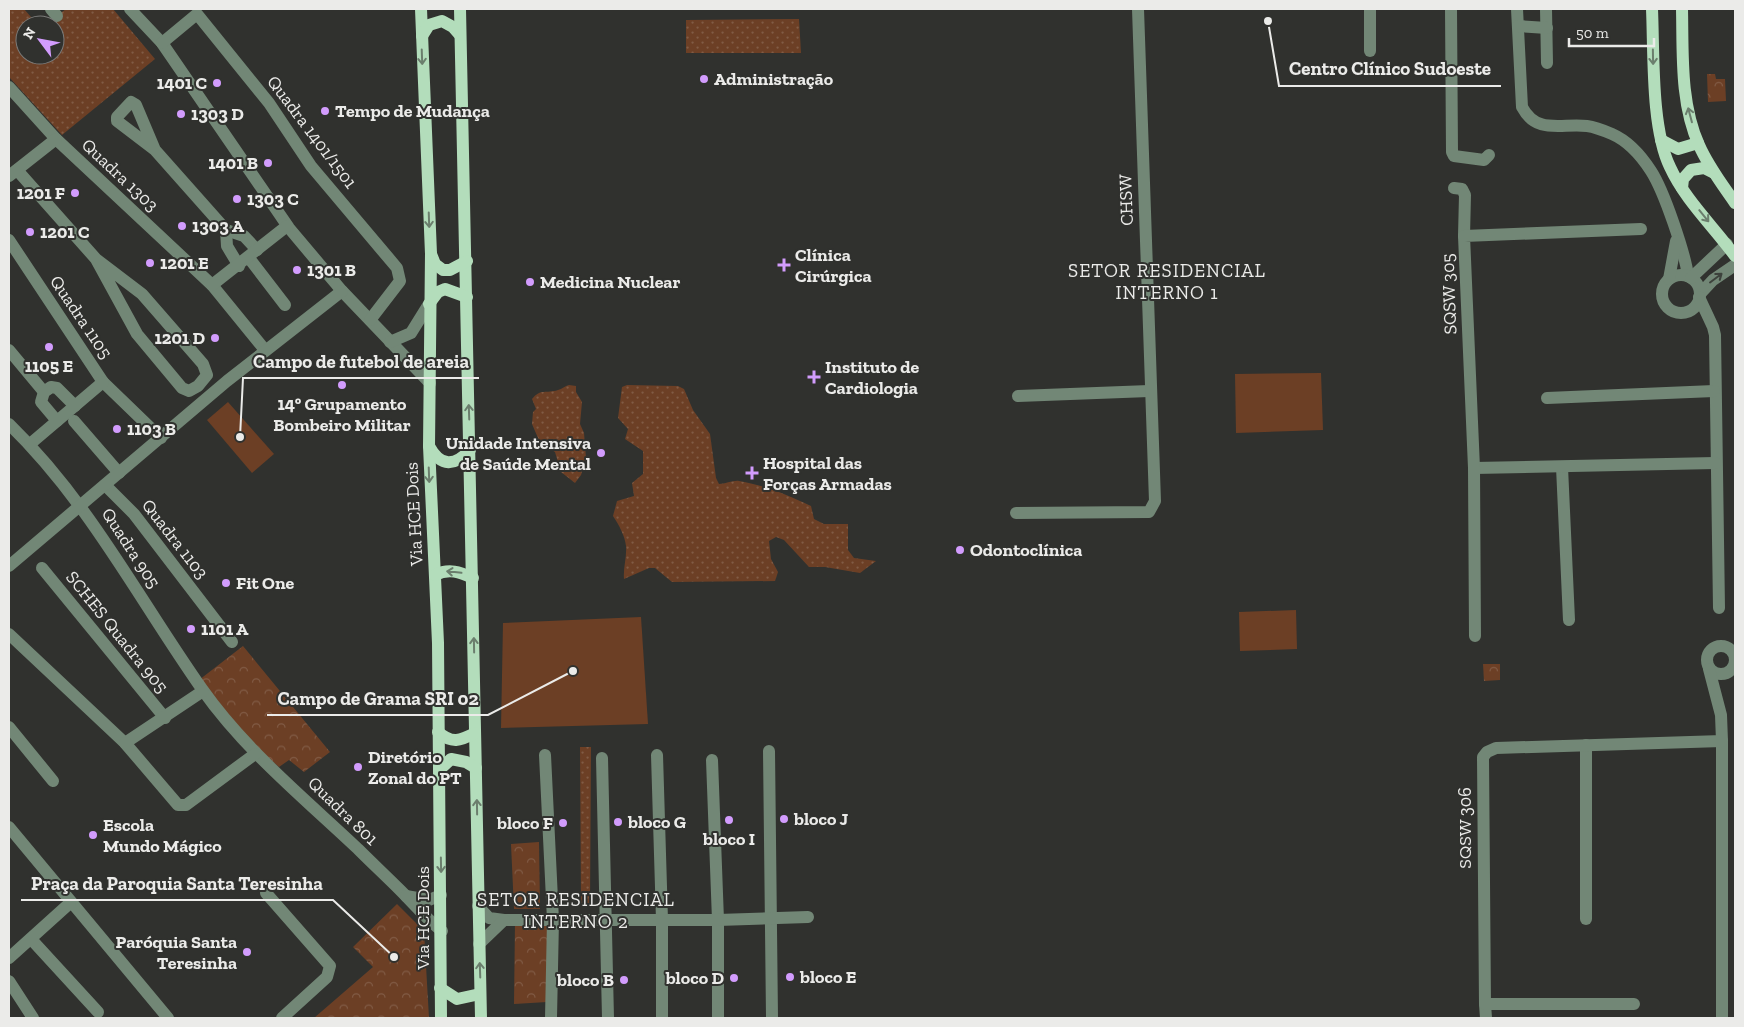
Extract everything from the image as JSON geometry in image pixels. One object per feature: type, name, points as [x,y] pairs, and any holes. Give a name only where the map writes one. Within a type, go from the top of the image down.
[{"type":"main road","name":"Via HCE Dois","points":[[421,9],[431,254],[429,446],[435,575],[442,931],[441,1018]]},
{"type":"main road","points":[[460,9],[467,260],[481,1018]]},
{"type":"main road","points":[[1681,9],[1684,86],[1698,143],[1714,173],[1735,203]]},
{"type":"main road","points":[[1656,11],[1654,82],[1661,140],[1669,167],[1682,188],[1735,256]]},
{"type":"main road","points":[[422,36],[429,26],[442,21],[453,27],[460,35]]},
{"type":"main road","points":[[1661,140],[1678,149],[1698,143]]},
{"type":"main road","points":[[1682,188],[1683,179],[1691,170],[1704,168],[1714,173]]},
{"type":"main road","points":[[431,254],[435,264],[442,270],[450,270],[467,260]]},
{"type":"main road","points":[[429,304],[438,292],[445,288],[467,297]]},
{"type":"main road","points":[[429,446],[437,458],[449,462],[462,459],[470,450]]},
{"type":"main road","points":[[435,575],[450,570],[473,578]]},
{"type":"main road","points":[[438,732],[453,742],[460,741],[475,733]]},
{"type":"main road","points":[[439,770],[452,759],[466,762],[476,768]]},
{"type":"main road","points":[[440,988],[457,999],[480,994]]},
{"type":"street","points":[[130,9],[162,44],[287,226],[342,291],[430,383]]},
{"type":"street","name":"CHSW","points":[[1016,512],[1151,510],[1155,501],[1149,391],[1138,9]]},
{"type":"street","points":[[1370,9],[1370,51]]},
{"type":"street","points":[[1452,9],[1452,152],[1454,156],[1484,160],[1490,155]]},
{"type":"street","points":[[1517,9],[1522,107],[1526,114],[1543,126],[1587,126],[1620,138],[1635,151],[1651,172],[1677,236],[1689,277],[1699,288],[1700,296],[1713,327],[1719,608]]},
{"type":"street","points":[[1546,9],[1548,62]]},
{"type":"street","points":[[162,44],[197,10]]},
{"type":"street","name":"Quadra 1401/1501","points":[[197,10],[270,103],[311,166],[397,268],[400,281],[370,320]]},
{"type":"street","points":[[1518,26],[1547,28]]},
{"type":"street","name":"Quadra 1303","points":[[9,87],[56,140],[212,285],[266,350]]},
{"type":"street","points":[[56,140],[13,173],[96,259],[142,294],[203,364],[207,375],[198,386],[189,391],[182,388],[137,334],[96,259]]},
{"type":"street","points":[[155,150],[226,230],[244,236],[248,258]]},
{"type":"street","points":[[1454,188],[1462,189],[1465,195],[1464,236]]},
{"type":"street","points":[[212,285],[287,226]]},
{"type":"street","name":"SQSW 305","points":[[1475,636],[1474,468],[1464,236],[1641,229]]},
{"type":"street","points":[[226,230],[227,246],[248,258],[285,305]]},
{"type":"street","points":[[1677,236],[1675,257],[1669,279],[1662,290],[1663,303],[1672,312],[1685,313],[1700,318],[1713,327]]},
{"type":"street","name":"Quadra 1105","points":[[9,240],[103,382],[30,444]]},
{"type":"street","points":[[1689,277],[1727,244]]},
{"type":"street","points":[[1685,313],[1696,306],[1700,296],[1713,280],[1735,265]]},
{"type":"street","points":[[1669,279],[1679,275],[1689,277]]},
{"type":"street","points":[[9,424],[30,444],[81,504],[266,350],[342,291]]},
{"type":"street","points":[[390,342],[411,333],[429,304]]},
{"type":"street","points":[[9,350],[44,392]]},
{"type":"street","points":[[103,382],[161,438]]},
{"type":"street","points":[[57,421],[41,402],[44,392],[51,387],[57,388],[75,406]]},
{"type":"street","points":[[1018,396],[1149,391]]},
{"type":"street","points":[[1547,398],[1714,391]]},
{"type":"street","points":[[74,422],[119,473]]},
{"type":"street","points":[[1474,468],[1715,463]]},
{"type":"street","points":[[1562,467],[1569,620]]},
{"type":"street","name":"Quadra 1103","points":[[105,485],[134,514],[232,642]]},
{"type":"street","name":"Quadra 905","points":[[9,566],[81,504],[204,691],[255,754]]},
{"type":"street","name":"SCHES Quadra 905","points":[[42,568],[165,718]]},
{"type":"street","points":[[9,634],[125,743],[176,803],[182,806],[255,754]]},
{"type":"street","points":[[1719,702],[1735,662],[1733,650],[1720,645],[1712,648],[1706,660],[1719,702],[1722,742],[1722,1018]]},
{"type":"street","points":[[1709,669],[1720,674],[1731,671]]},
{"type":"street","points":[[125,743],[204,691]]},
{"type":"street","points":[[9,727],[53,781]]},
{"type":"street","name":"SQSW 306","points":[[1486,1018],[1483,757],[1487,752],[1496,748],[1722,742]]},
{"type":"street","points":[[1586,745],[1586,918]]},
{"type":"street","points":[[769,752],[772,1018]]},
{"type":"street","name":"Quadra 801","points":[[255,754],[274,769],[406,896],[424,918],[442,931]]},
{"type":"street","points":[[545,755],[552,920],[550,1018]]},
{"type":"street","points":[[657,755],[662,920],[662,1018]]},
{"type":"street","points":[[602,758],[608,1018]]},
{"type":"street","points":[[712,760],[718,920],[718,1018]]},
{"type":"street","points":[[9,827],[13,843],[70,904],[168,1018]]},
{"type":"street","points":[[266,893],[330,966],[327,977],[282,1018]]},
{"type":"street","points":[[406,896],[429,900],[441,894]]},
{"type":"street","points":[[9,958],[70,904]]},
{"type":"street","points":[[478,906],[489,918],[504,920],[718,920],[808,917]]},
{"type":"street","points":[[479,944],[504,920]]},
{"type":"street","points":[[31,939],[98,1012]]},
{"type":"street","points":[[9,981],[33,1018]]},
{"type":"street","points":[[1485,1004],[1634,1004]]},
{"type":"green space","points":[[9,9],[24,9],[29,15],[15,15],[15,65],[65,65],[65,15],[58,15],[66,9],[113,9],[155,59],[62,135],[9,77]]},
{"type":"green space","points":[[799,19],[801,53],[686,53],[686,20]]},
{"type":"green space","points":[[1707,74],[1715,74],[1716,79],[1725,79],[1726,101],[1708,102]]},
{"type":"green space","points":[[1321,373],[1323,430],[1236,433],[1235,374]]},
{"type":"green space","points":[[569,385],[576,386],[576,392],[582,402],[580,424],[584,433],[586,458],[581,475],[575,483],[561,472],[555,452],[541,443],[532,424],[533,412],[536,409],[532,399],[541,392],[558,390]]},
{"type":"green space","points":[[627,385],[678,386],[684,389],[693,410],[710,434],[716,478],[719,484],[739,481],[767,488],[811,506],[814,519],[824,524],[848,524],[848,550],[854,558],[876,561],[860,573],[825,567],[809,567],[784,540],[776,537],[769,541],[771,559],[778,572],[775,581],[672,582],[655,568],[649,568],[624,579],[625,542],[613,516],[617,501],[634,496],[632,483],[643,474],[643,451],[625,439],[628,429],[618,418],[622,387]]},
{"type":"green space","points":[[228,402],[274,454],[252,473],[207,420]]},
{"type":"green space","points":[[1296,610],[1297,649],[1240,651],[1239,612]]},
{"type":"green space","points":[[641,617],[648,724],[501,728],[503,623]]},
{"type":"green space","points":[[243,646],[330,752],[304,772],[289,760],[279,767],[255,746],[199,680]]},
{"type":"green space","points":[[1483,664],[1500,664],[1500,680],[1484,681]]},
{"type":"green space","points":[[580,747],[591,747],[590,904],[581,904]]},
{"type":"green space","points":[[539,842],[540,909],[514,909],[511,844]]},
{"type":"green space","points":[[397,904],[424,931],[429,1018],[314,1018],[373,967],[353,947]]},
{"type":"green space","points":[[515,924],[548,924],[547,1002],[514,1004]]},
{"type":"place","name":"Centro Clínico Sudoeste","points":[[1268,21]]},
{"type":"place","name":"Administração","points":[[704,79]]},
{"type":"place","name":"1401 C","points":[[217,83]]},
{"type":"place","name":"Tempo de Mudança","points":[[325,111]]},
{"type":"place","name":"1303 D","points":[[181,114]]},
{"type":"place","name":"1401 B","points":[[268,163]]},
{"type":"place","name":"1201 F","points":[[75,193]]},
{"type":"place","name":"1303 C","points":[[237,199]]},
{"type":"place","name":"1303 A","points":[[182,226]]},
{"type":"place","name":"1201 C","points":[[30,232]]},
{"type":"place","name":"1201 E","points":[[150,263]]},
{"type":"place","name":"Clínica Cirúrgica","points":[[784,265]]},
{"type":"place","name":"1301 B","points":[[297,270]]},
{"type":"place","name":"Medicina Nuclear","points":[[530,282]]},
{"type":"place","name":"1201 D","points":[[215,338]]},
{"type":"place","name":"1105 E","points":[[49,347]]},
{"type":"place","name":"Instituto de Cardiologia","points":[[814,377]]},
{"type":"place","name":"14° Grupamento Bombeiro Militar","points":[[342,385]]},
{"type":"place","name":"1103 B","points":[[117,429]]},
{"type":"place","name":"Campo de futebol de areia","points":[[240,437]]},
{"type":"place","name":"Unidade Intensiva de Saúde Mental","points":[[601,453]]},
{"type":"place","name":"Hospital das Forças Armadas","points":[[752,473]]},
{"type":"place","name":"Odontoclínica","points":[[960,550]]},
{"type":"place","name":"Fit One","points":[[226,583]]},
{"type":"place","name":"1101 A","points":[[191,629]]},
{"type":"place","name":"Campo de Grama SRI 02","points":[[573,671]]},
{"type":"place","name":"Diretório Zonal do PT","points":[[358,767]]},
{"type":"place","name":"bloco J","points":[[784,819]]},
{"type":"place","name":"bloco I","points":[[729,820]]},
{"type":"place","name":"bloco G","points":[[618,822]]},
{"type":"place","name":"bloco F","points":[[563,823]]},
{"type":"place","name":"Escola Mundo Mágico","points":[[93,835]]},
{"type":"place","name":"Paróquia Santa Teresinha","points":[[247,952]]},
{"type":"place","name":"Praça da Paroquia Santa Teresinha","points":[[394,957]]},
{"type":"place","name":"bloco E","points":[[790,977]]},
{"type":"place","name":"bloco D","points":[[734,978]]},
{"type":"place","name":"bloco B","points":[[624,980]]},
{"type":"district","name":"SETOR RESIDENCIAL INTERNO 1","points":[[1167,281]]},
{"type":"district","name":"SETOR RESIDENCIAL INTERNO 2","points":[[576,910]]}]
